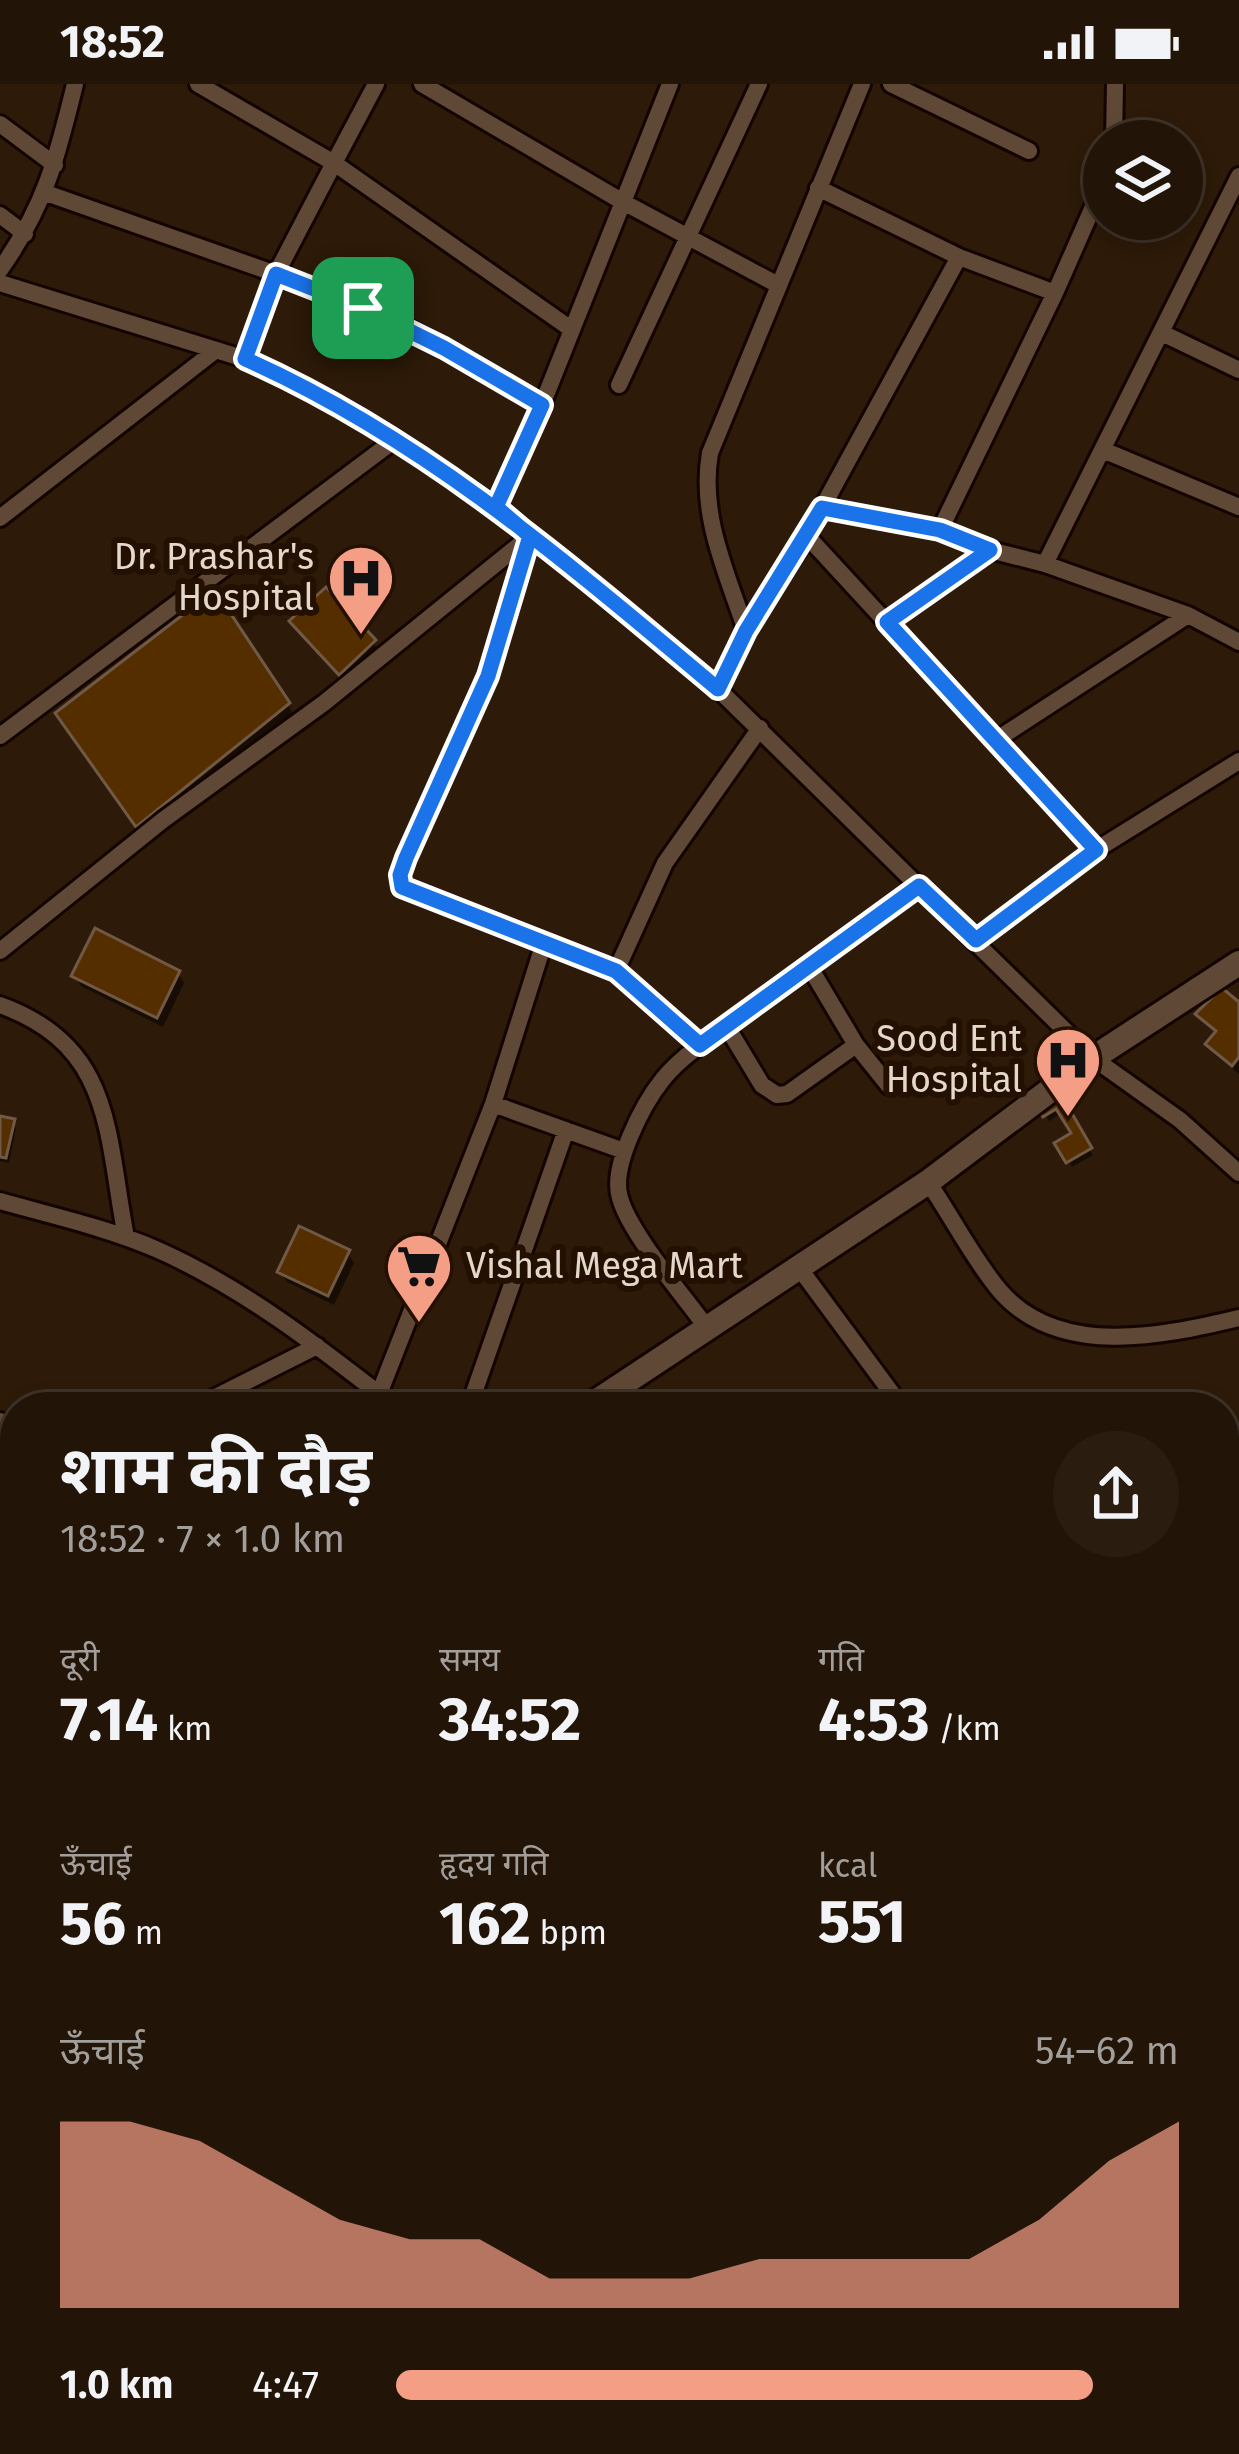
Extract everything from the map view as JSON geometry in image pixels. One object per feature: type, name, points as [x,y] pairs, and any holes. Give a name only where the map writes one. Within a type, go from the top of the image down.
[{"type":"main road","points":[[611,1392],[928,1182],[1093,1058],[1239,963]]},
{"type":"street","points":[[0,270],[26,234],[46,193],[75,84]]},
{"type":"street","points":[[198,84],[334,163],[571,329]]},
{"type":"street","points":[[245,359],[276,274],[376,84]]},
{"type":"street","points":[[422,84],[623,202],[778,284]]},
{"type":"street","points":[[496,507],[542,405],[670,84]]},
{"type":"street","points":[[620,385],[759,84]]},
{"type":"street","points":[[746,631],[709,517],[706,475],[710,453],[862,84]]},
{"type":"street","points":[[891,84],[1029,151]]},
{"type":"street","points":[[1114,120],[1115,84]]},
{"type":"street","points":[[0,124],[55,165]]},
{"type":"street","points":[[1045,564],[1239,176]]},
{"type":"street","points":[[818,188],[958,257],[1055,293]]},
{"type":"street","points":[[46,193],[276,274],[406,328],[542,405]]},
{"type":"street","points":[[0,215],[26,234]]},
{"type":"street","points":[[940,530],[1083,230]]},
{"type":"street","points":[[718,689],[746,631],[807,536],[958,257]]},
{"type":"street","points":[[0,283],[245,359],[396,439],[496,507],[718,689],[1093,1058],[1180,1120],[1239,1173]]},
{"type":"street","points":[[1162,333],[1239,370]]},
{"type":"street","points":[[0,518],[216,350]]},
{"type":"street","points":[[0,736],[396,439]]},
{"type":"street","points":[[1103,450],[1239,507]]},
{"type":"street","points":[[822,508],[940,530],[1188,615],[1239,642]]},
{"type":"street","points":[[530,536],[488,676],[400,875],[402,887],[616,971],[700,1045]]},
{"type":"street","points":[[0,951],[164,820],[324,703],[530,536]]},
{"type":"street","points":[[807,536],[1096,850]]},
{"type":"street","points":[[887,622],[990,550]]},
{"type":"street","points":[[996,740],[1188,615]]},
{"type":"street","points":[[616,971],[672,850],[760,728]]},
{"type":"street","points":[[976,940],[1096,850],[1239,761]]},
{"type":"street","points":[[707,1328],[620,1198],[618,1180],[625,1151],[663,1078],[700,1045],[919,886]]},
{"type":"street","points":[[380,1392],[493,1104],[543,946]]},
{"type":"street","points":[[809,966],[856,1045],[889,1086]]},
{"type":"street","points":[[0,1004],[52,1031],[80,1057],[96,1085],[126,1237]]},
{"type":"street","points":[[727,1027],[762,1085],[777,1095],[787,1094],[856,1045]]},
{"type":"street","points":[[493,1104],[625,1151]]},
{"type":"street","points":[[474,1392],[566,1130]]},
{"type":"street","points":[[928,1182],[998,1289],[1015,1306],[1069,1334],[1161,1334],[1239,1318]]},
{"type":"street","points":[[0,1201],[126,1237],[207,1276],[317,1346],[376,1392]]},
{"type":"street","points":[[800,1269],[891,1392]]},
{"type":"street","points":[[226,1392],[317,1346]]},
{"type":"building","points":[[326,587],[376,640],[339,675],[289,621]]},
{"type":"building","points":[[215,590],[290,703],[136,827],[55,713]]},
{"type":"building","points":[[95,928],[180,971],[157,1018],[71,976]]},
{"type":"building","points":[[1222,988],[1239,1002],[1239,1057],[1232,1066],[1205,1044],[1216,1031],[1195,1014]]},
{"type":"building","points":[[1063,1098],[1092,1148],[1066,1163],[1054,1143],[1071,1133],[1056,1109],[1043,1117],[1040,1112]]},
{"type":"building","points":[[0,1116],[15,1119],[6,1158],[0,1157]]},
{"type":"building","points":[[299,1226],[350,1250],[328,1296],[277,1272]]},
{"type":"place","name":"Dr. Prashar's Hospital","points":[[361,637]]},
{"type":"place","name":"Sood Ent Hospital","points":[[1068,1119]]},
{"type":"place","name":"Vishal Mega Mart","points":[[419,1325]]},
{"type":"route","points":[[363,308],[276,274],[245,359],[396,439],[496,507],[718,689],[746,631],[822,508],[940,530],[990,550],[887,622],[1096,850],[976,940],[919,886],[700,1045],[616,971],[402,887],[400,875],[406,858],[488,676],[530,536],[496,507],[542,405],[363,308]]}]
